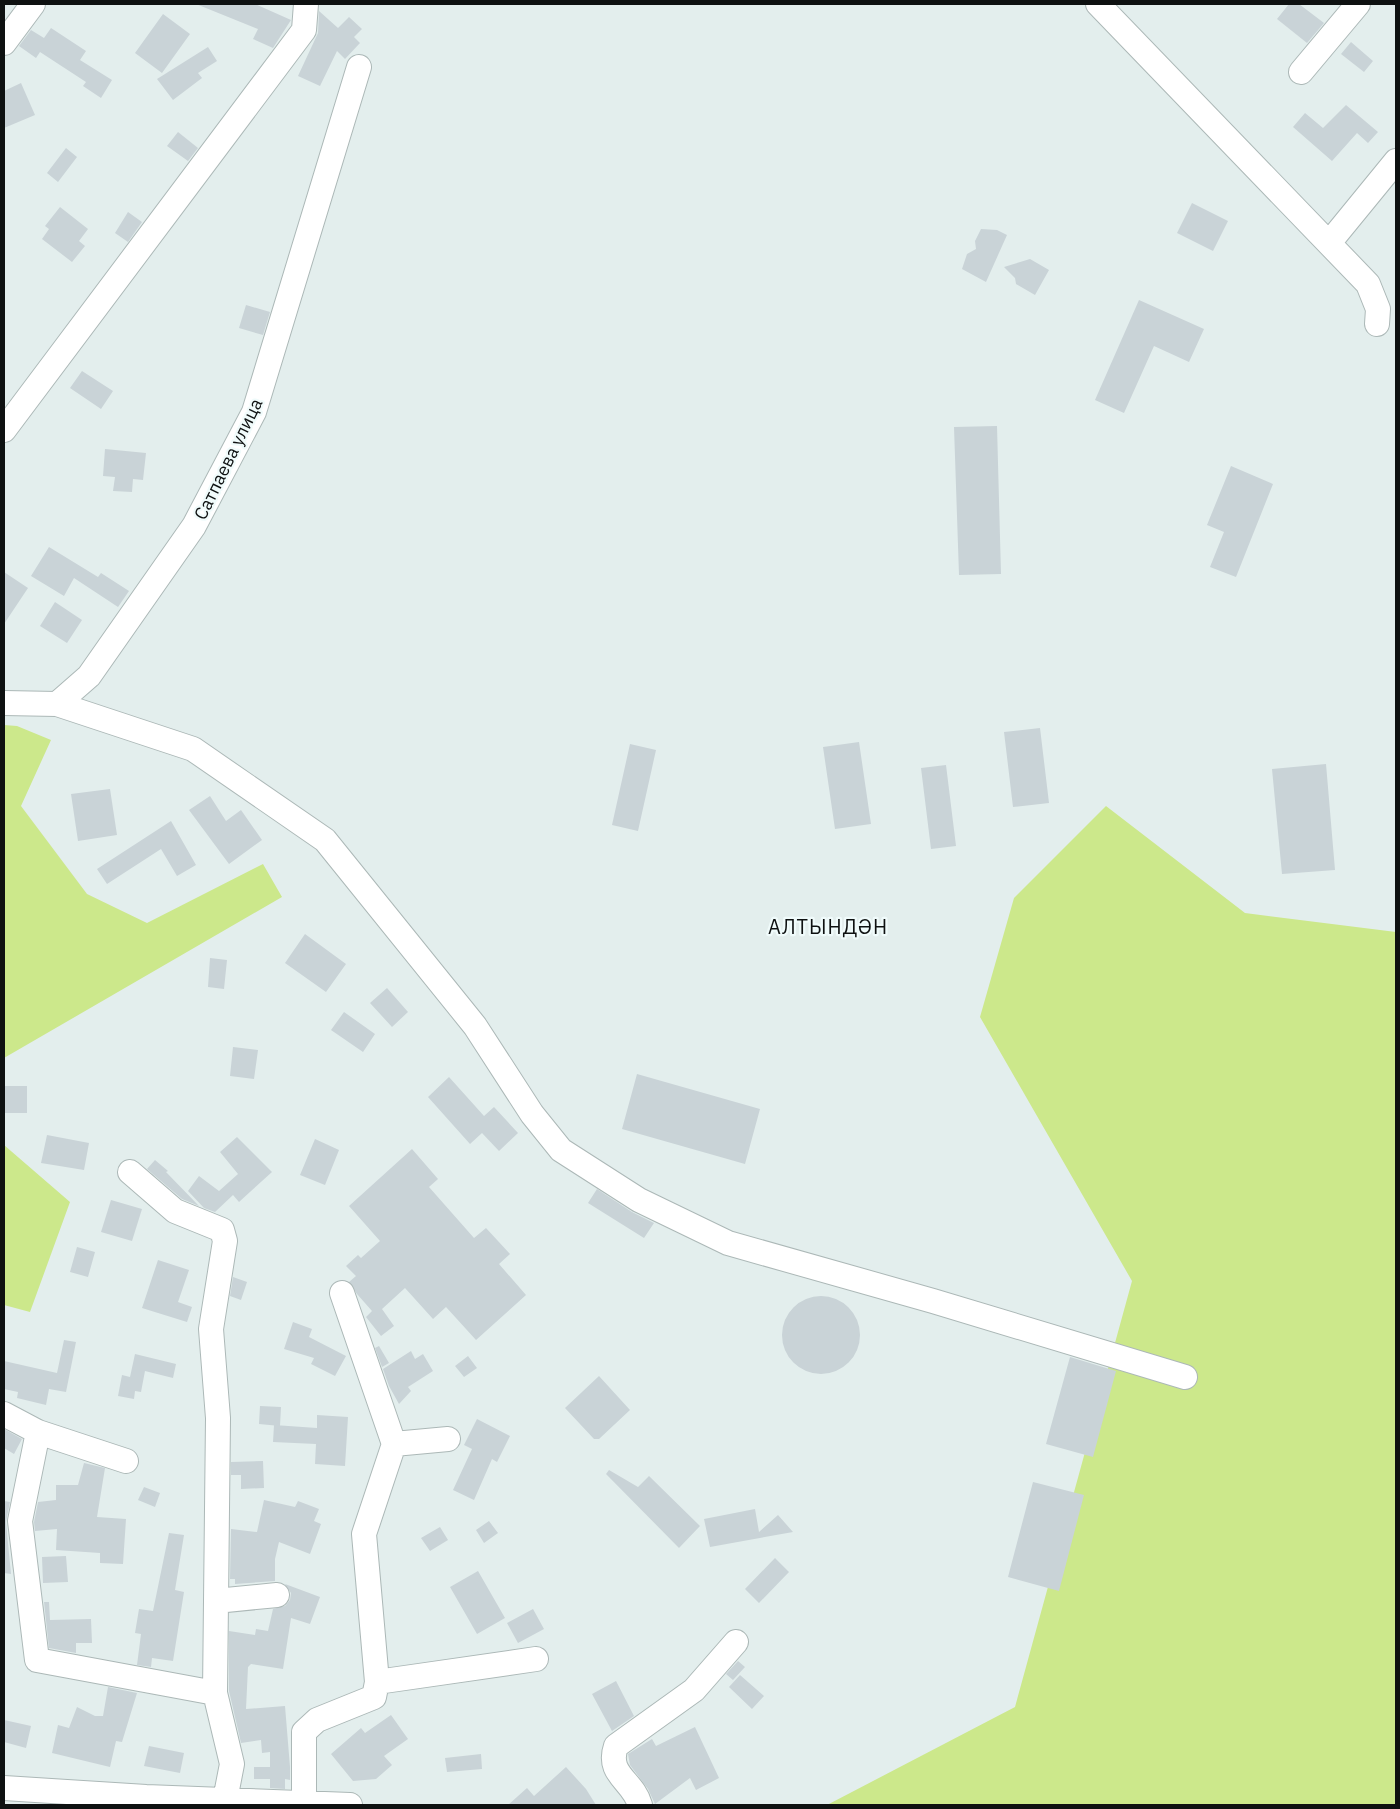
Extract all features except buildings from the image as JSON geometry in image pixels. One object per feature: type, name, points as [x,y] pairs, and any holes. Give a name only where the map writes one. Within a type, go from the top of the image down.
[{"type":"street","points":[[4,43],[33,4]]},
{"type":"street","points":[[4,430],[304,30],[306,4]]},
{"type":"street","points":[[1098,4],[1368,284],[1378,309],[1377,324]]},
{"type":"street","points":[[1301,72],[1358,4]]},
{"type":"street","name":"Сатпаева улица","points":[[56,704],[89,676],[194,526],[254,412],[359,67]]},
{"type":"street","points":[[1329,243],[1396,161]]},
{"type":"street","points":[[4,704],[56,704],[193,749],[325,840],[475,1026],[532,1114],[561,1150],[639,1200],[728,1243],[933,1301],[1185,1377]]},
{"type":"street","points":[[130,1172],[175,1211],[222,1230],[225,1242],[211,1330],[218,1418],[215,1693],[232,1764],[225,1800]]},
{"type":"street","points":[[304,1803],[304,1732],[317,1720],[374,1697],[378,1682],[364,1534],[394,1444],[342,1292]]},
{"type":"street","points":[[4,1414],[38,1432],[126,1461]]},
{"type":"street","points":[[38,1432],[20,1521],[37,1660],[215,1693]]},
{"type":"street","points":[[394,1444],[448,1439]]},
{"type":"street","points":[[216,1601],[277,1595]]},
{"type":"street","points":[[640,1805],[637,1795],[614,1767],[612,1756],[616,1746],[694,1690],[736,1642]]},
{"type":"street","points":[[378,1682],[536,1659]]},
{"type":"street","points":[[4,1788],[350,1805]]},
{"type":"green space","points":[[4,725],[17,726],[51,740],[21,806],[87,894],[147,923],[263,864],[282,897],[4,1058]]},
{"type":"green space","points":[[1106,806],[1245,913],[1396,932],[1396,1805],[827,1805],[1015,1707],[1132,1281],[980,1017],[1014,898]]},
{"type":"green space","points":[[4,1145],[70,1202],[30,1312],[4,1305]]},
{"type":"district","name":"АЛТЫНДӘН","points":[[828,926]]}]
